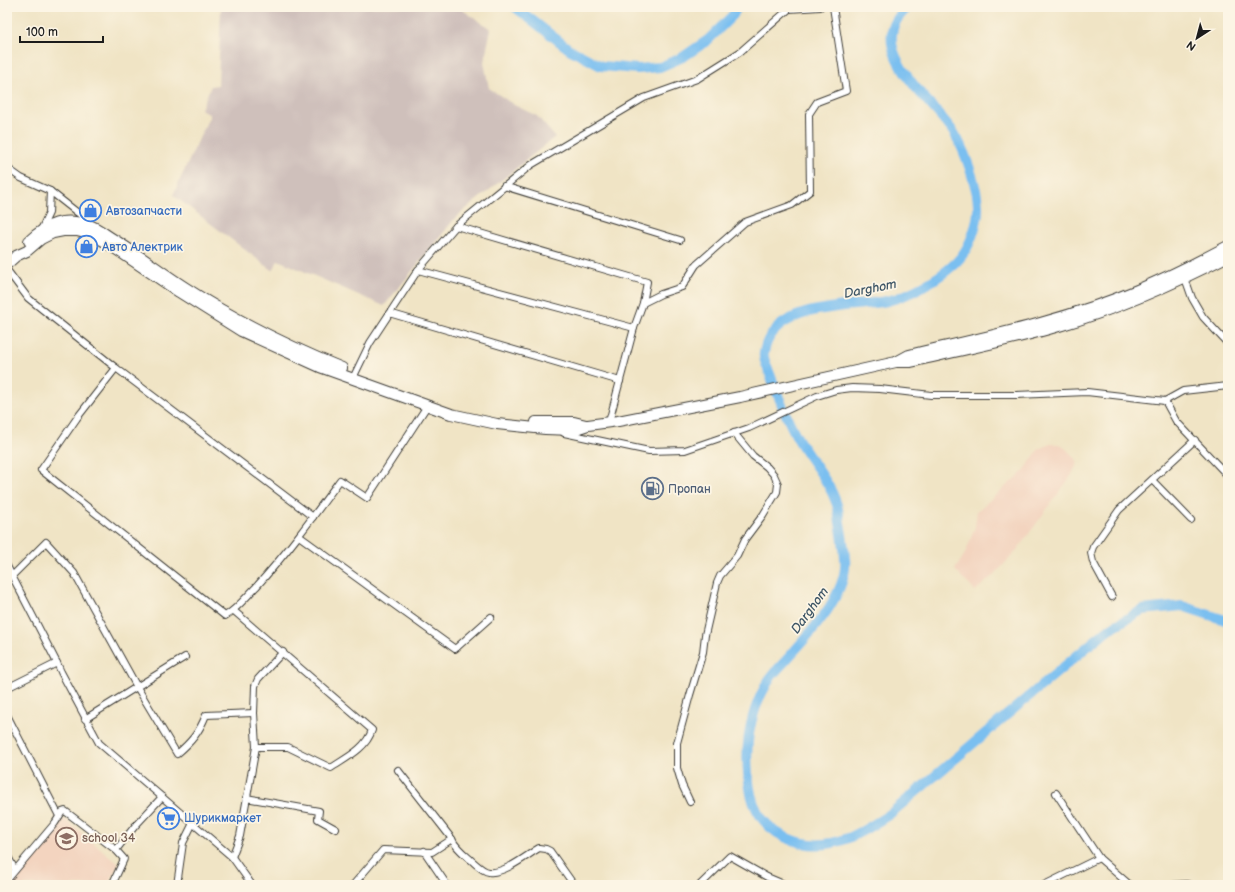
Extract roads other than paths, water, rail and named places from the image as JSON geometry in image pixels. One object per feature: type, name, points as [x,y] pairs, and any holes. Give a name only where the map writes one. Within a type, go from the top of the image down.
[{"type":"main road","points":[[7,264],[16,256],[23,246],[41,230],[56,223],[75,222],[91,226],[132,250],[229,319],[241,330],[320,367],[451,414],[497,424],[545,429],[573,430],[588,425],[618,422],[740,398],[896,362],[911,362],[1060,326],[1120,306],[1185,278],[1228,256]]},
{"type":"main road","points":[[16,256],[27,251],[41,239],[63,230],[77,231],[93,235],[108,243],[179,292],[229,319],[355,374],[426,401],[460,410],[516,420],[574,422],[588,425]]},
{"type":"main road","points":[[896,362],[908,355],[1005,332],[1096,306],[1190,267],[1228,246]]},
{"type":"street","points":[[355,374],[370,344],[418,270],[456,226],[504,186],[531,165],[644,98],[697,79],[740,52],[789,8],[820,7]]},
{"type":"street","points":[[643,304],[661,294],[682,287],[696,265],[745,222],[792,205],[810,191],[809,114],[817,102],[846,91],[832,7]]},
{"type":"street","points":[[7,168],[21,178],[50,191],[83,217],[91,226]]},
{"type":"street","points":[[504,186],[680,240]]},
{"type":"street","points":[[41,230],[49,213],[50,191]]},
{"type":"street","points":[[456,226],[647,282],[643,304],[634,328],[609,422]]},
{"type":"street","points":[[7,270],[28,298],[116,368],[313,517]]},
{"type":"street","points":[[418,270],[634,328]]},
{"type":"street","points":[[1185,278],[1192,298],[1203,316],[1228,344]]},
{"type":"street","points":[[389,313],[620,382]]},
{"type":"street","points":[[116,368],[76,418],[41,470],[225,616],[234,611],[270,572],[300,536],[340,480],[367,498],[427,406]]},
{"type":"street","points":[[545,429],[649,451],[685,450],[749,428],[817,396],[836,390],[852,388],[931,395],[1016,395],[1087,392],[1165,401],[1183,391],[1228,386]]},
{"type":"street","points":[[1165,401],[1176,421],[1228,476]]},
{"type":"street","points":[[690,802],[682,785],[677,768],[677,743],[703,652],[705,635],[717,583],[720,576],[737,556],[744,539],[763,515],[777,492],[778,484],[774,475],[767,467],[753,456],[734,433]]},
{"type":"street","points":[[1112,597],[1096,570],[1090,553],[1093,547],[1119,510],[1195,440]]},
{"type":"street","points":[[1152,480],[1191,520]]},
{"type":"street","points":[[300,536],[455,649],[491,617]]},
{"type":"street","points":[[12,576],[46,542],[74,572],[177,754],[194,738],[201,728],[206,715],[254,713]]},
{"type":"street","points":[[7,566],[58,663],[95,738],[105,749],[232,857],[252,885]]},
{"type":"street","points":[[234,611],[372,730],[370,737],[358,751],[331,768],[288,747],[256,747]]},
{"type":"street","points":[[232,857],[240,836],[256,747],[254,713],[255,686],[258,679],[282,652]]},
{"type":"street","points":[[86,719],[185,657]]},
{"type":"street","points":[[7,688],[58,663]]},
{"type":"street","points":[[7,715],[59,816]]},
{"type":"street","points":[[398,770],[452,839],[453,843],[466,856],[488,872],[500,872],[539,848],[546,849],[550,851],[574,885]]},
{"type":"street","points":[[1056,793],[1099,858],[1130,885]]},
{"type":"street","points":[[116,850],[135,826],[162,797]]},
{"type":"street","points":[[246,798],[319,811],[318,818],[336,829]]},
{"type":"street","points":[[7,880],[55,823],[62,812],[65,811],[116,850],[124,858],[112,885]]},
{"type":"street","points":[[177,885],[183,843],[193,823]]},
{"type":"street","points":[[353,885],[383,850],[432,852],[452,839]]},
{"type":"street","points":[[424,851],[447,885]]},
{"type":"street","points":[[7,855],[15,870]]},
{"type":"street","points":[[700,885],[730,856],[767,877],[786,885]]},
{"type":"street","points":[[1044,885],[1099,858]]},
{"type":"street","points":[[1172,885],[1190,885]]},
{"type":"waterway","name":"Darghоm","points":[[515,7],[569,49],[601,66],[638,69],[660,67],[683,57],[708,40],[733,15],[737,7]]},
{"type":"waterway","name":"Darghоm","points":[[909,7],[895,22],[892,38],[895,55],[904,72],[954,133],[962,148],[976,189],[978,206],[976,223],[968,246],[959,259],[941,275],[919,289],[887,301],[822,309],[805,313],[790,319],[777,328],[766,344],[764,359],[786,415],[798,439],[825,479],[834,496],[839,512],[845,558],[845,571],[835,598],[826,612],[807,637],[771,677],[756,707],[749,735],[747,764],[751,794],[758,812],[770,827],[794,841],[827,844],[850,838],[890,814],[1106,631],[1142,610],[1182,606],[1228,621]]},
{"type":"place","name":"Автозапчасти","points":[[91,211]]},
{"type":"place","name":"Авто Алектрик","points":[[86,247]]},
{"type":"place","name":"Пропан","points":[[653,489]]},
{"type":"place","name":"Шурикмаркет","points":[[169,818]]},
{"type":"place","name":"school 34","points":[[67,838]]}]
